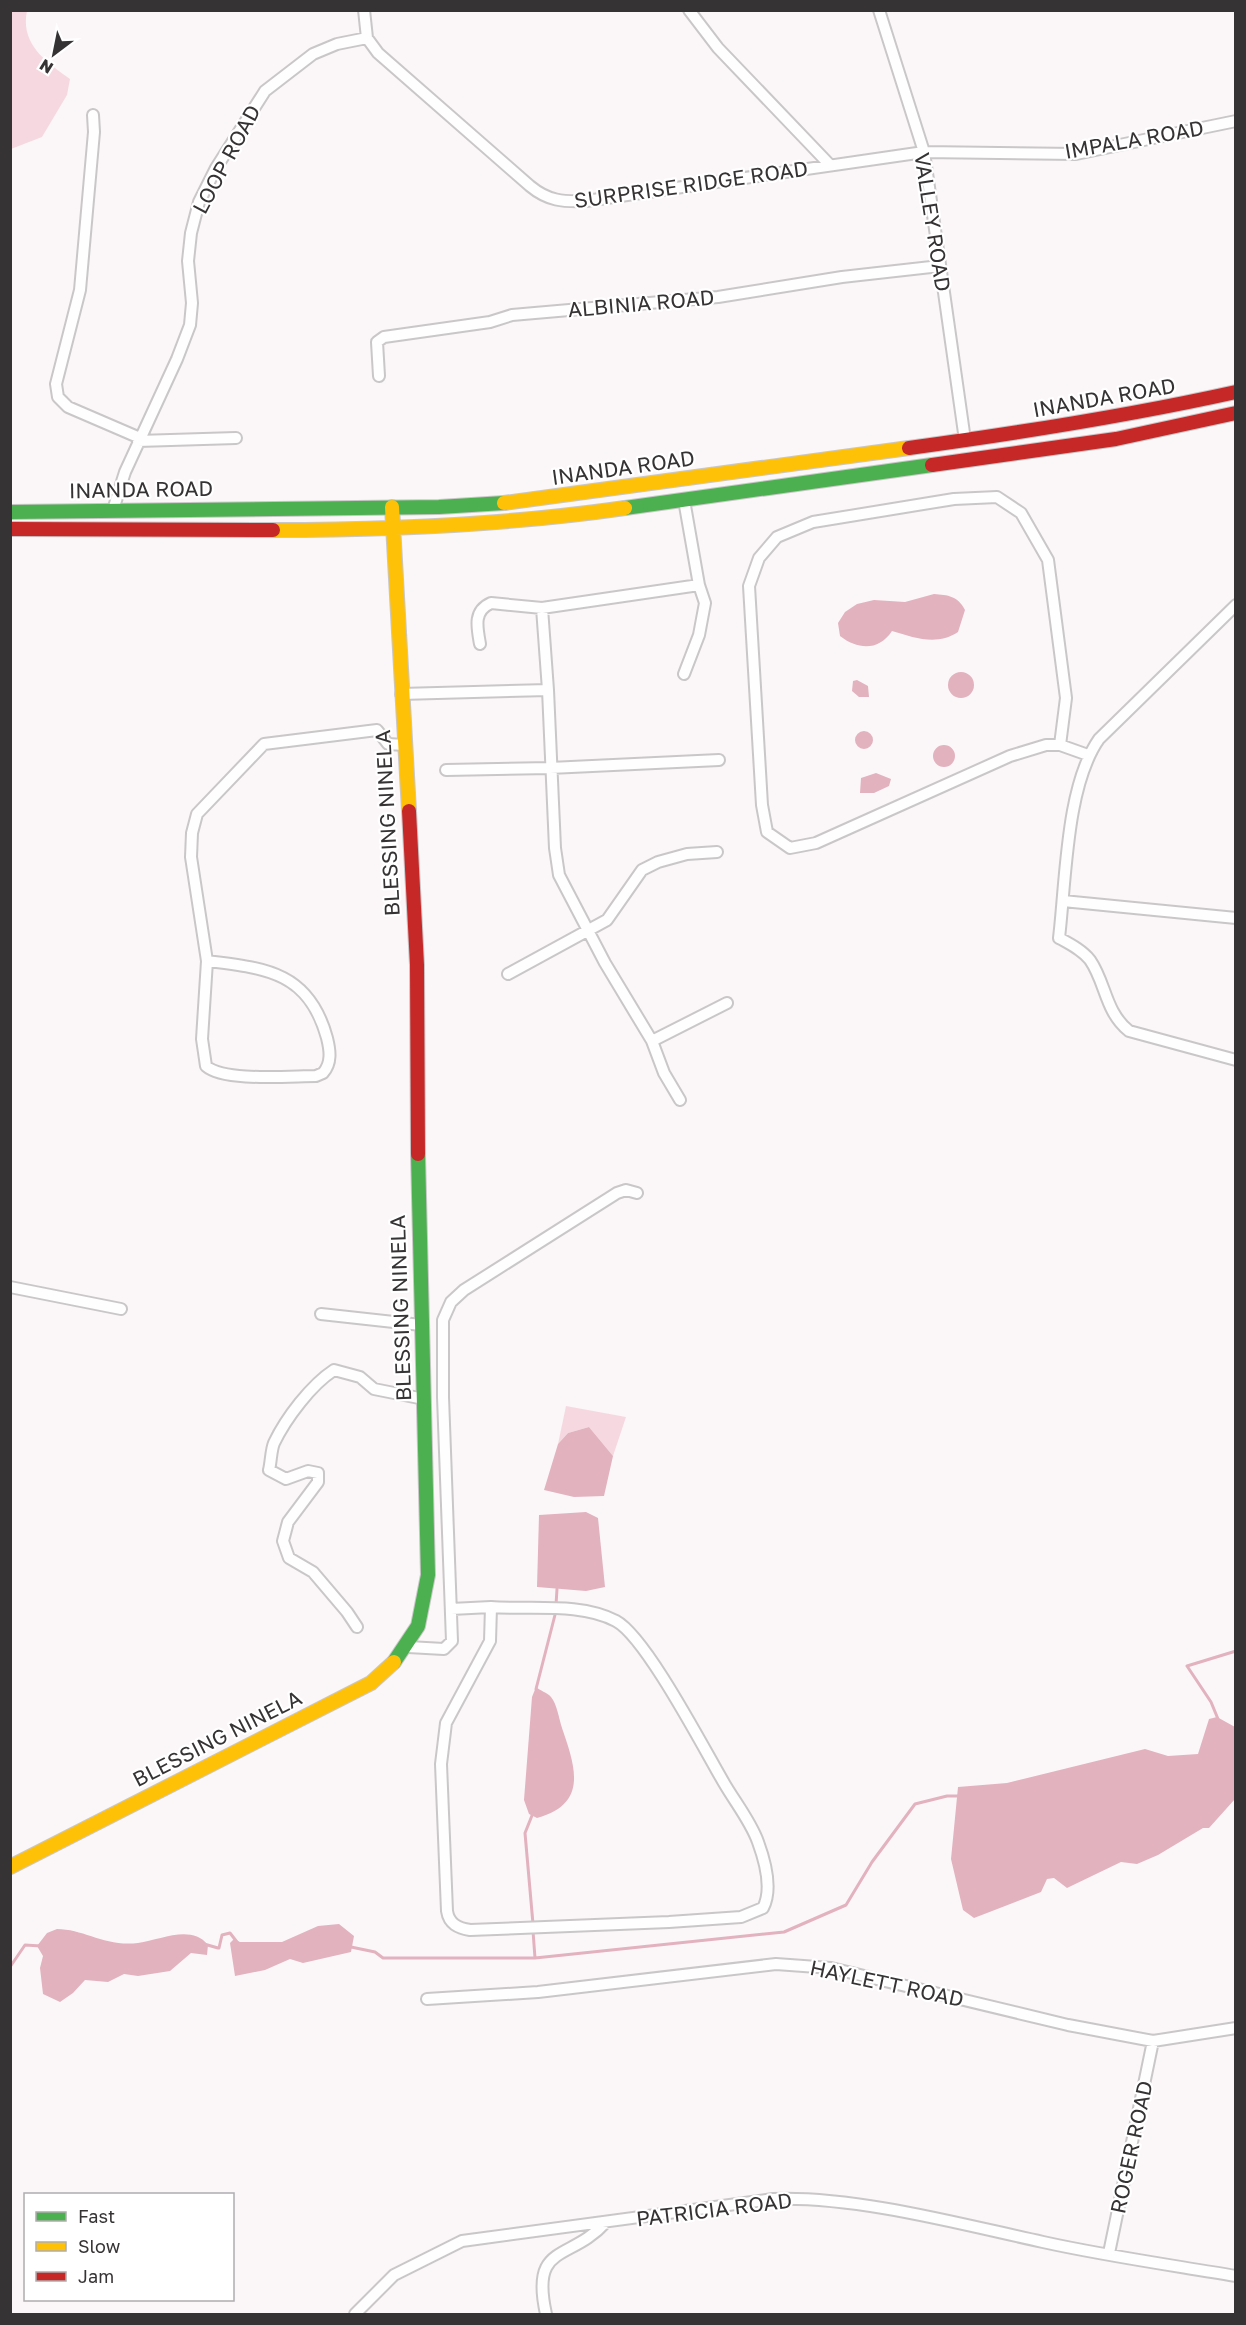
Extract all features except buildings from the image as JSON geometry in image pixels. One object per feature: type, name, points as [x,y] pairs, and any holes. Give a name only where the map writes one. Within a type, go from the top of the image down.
[{"type":"main road","name":"INANDA ROAD","points":[[10,512],[392,507],[509,503],[1142,414],[1236,392]]},
{"type":"main road","name":"INANDA ROAD","points":[[10,529],[250,527],[394,530],[519,522],[1116,439],[1236,413]]},
{"type":"main road","points":[[509,503],[519,522]]},
{"type":"main road","name":"BLESSING NINELA","points":[[10,1867],[371,1683],[398,1662],[408,1647],[428,1597],[417,965],[392,507]]},
{"type":"main road","points":[[208,508],[211,520],[243,523],[250,527]]},
{"type":"street","points":[[364,10],[367,38]]},
{"type":"street","points":[[689,10],[711,40],[829,164]]},
{"type":"street","name":"VALLEY ROAD","points":[[879,10],[924,152],[964,440]]},
{"type":"street","name":"SURPRISE RIDGE ROAD","points":[[367,38],[390,65],[544,197],[556,201],[586,201],[924,152]]},
{"type":"street","name":"LOOP ROAD","points":[[113,510],[124,472],[180,353],[190,325],[192,303],[188,261],[190,239],[199,202],[216,168],[253,105],[265,91],[313,54],[337,44],[367,38]]},
{"type":"street","points":[[93,115],[94,132],[80,290],[58,373],[57,392],[61,402],[139,440],[236,438]]},
{"type":"street","name":"IMPALA ROAD","points":[[924,152],[1076,154],[1236,121]]},
{"type":"street","name":"ALBINIA ROAD","points":[[379,376],[377,342],[379,339],[394,335],[490,322],[512,315],[718,297],[862,274],[940,266]]},
{"type":"street","points":[[1060,745],[1066,698],[1048,560],[1021,513],[997,497],[954,499],[813,522],[777,537],[759,558],[749,586],[762,805],[767,832],[790,848],[816,843],[1010,756],[1046,745],[1060,745],[1088,755]]},
{"type":"street","points":[[684,500],[699,585],[705,603],[702,620],[684,674]]},
{"type":"street","points":[[480,644],[477,620],[487,605],[501,603],[542,608],[699,585]]},
{"type":"street","points":[[1236,605],[1098,739],[1088,755],[1077,783],[1059,938],[1092,962],[1108,1006],[1117,1021],[1129,1031],[1236,1060]]},
{"type":"street","points":[[542,608],[548,690],[550,768],[559,875],[587,930],[652,1041],[664,1073],[680,1100]]},
{"type":"street","points":[[401,694],[548,690]]},
{"type":"street","points":[[207,961],[277,974],[299,986],[312,1004],[326,1035],[330,1059],[323,1073],[316,1076],[231,1075],[216,1074],[206,1066],[202,1039],[207,961],[191,857],[192,833],[202,807],[268,742],[377,730],[388,744],[404,745]]},
{"type":"street","points":[[446,770],[550,768],[719,760]]},
{"type":"street","points":[[508,974],[607,920],[642,870],[658,862],[687,854],[717,852]]},
{"type":"street","points":[[1063,901],[1236,918]]},
{"type":"street","points":[[652,1041],[727,1003]]},
{"type":"street","points":[[408,1647],[433,1649],[449,1647],[453,1632],[443,1397],[443,1320],[446,1309],[464,1290],[617,1193],[626,1190],[637,1193]]},
{"type":"street","points":[[10,1287],[121,1309]]},
{"type":"street","points":[[321,1314],[422,1326]]},
{"type":"street","points":[[357,1627],[313,1572],[289,1558],[283,1541],[288,1522],[318,1482],[318,1473],[308,1471],[286,1479],[269,1470],[273,1444],[297,1408],[325,1376],[334,1370],[360,1377],[374,1389],[424,1399]]},
{"type":"street","points":[[451,1609],[491,1607],[602,1615],[618,1622],[631,1632],[657,1669],[757,1840],[763,1861],[768,1899],[764,1908],[741,1917],[526,1927],[459,1928],[448,1917],[441,1764],[446,1723],[490,1641],[491,1607]]},
{"type":"street","name":"HAYLETT ROAD","points":[[427,1999],[549,1991],[776,1964],[797,1964],[831,1968],[1068,2025],[1153,2041],[1236,2028]]},
{"type":"street","name":"ROGER ROAD","points":[[1109,2253],[1153,2041]]},
{"type":"street","name":"PATRICIA ROAD","points":[[355,2314],[394,2275],[452,2244],[773,2199],[802,2198],[876,2209],[1236,2276]]},
{"type":"street","points":[[546,2314],[541,2277],[546,2265],[571,2247],[596,2234],[606,2222]]},
{"type":"shaded area","points":[[11,10],[27,11],[27,33],[31,43],[44,59],[70,79],[67,95],[42,137],[11,149]]},
{"type":"shaded area","points":[[934,594],[952,597],[965,610],[958,632],[934,640],[892,631],[881,642],[868,646],[854,644],[840,636],[838,623],[845,612],[857,604],[874,600],[905,602]]},
{"type":"shaded area","points":[[961,672],[970,676],[974,685],[970,694],[961,698],[952,694],[948,685],[952,676]]},
{"type":"shaded area","points":[[857,680],[868,686],[869,697],[859,697],[852,691],[853,681]]},
{"type":"shaded area","points":[[864,731],[870,734],[873,740],[870,746],[864,749],[858,746],[855,740],[858,734]]},
{"type":"shaded area","points":[[944,745],[952,748],[955,756],[952,764],[944,767],[936,764],[933,756],[936,748]]},
{"type":"shaded area","points":[[876,773],[891,779],[889,786],[874,793],[860,793],[861,778]]},
{"type":"shaded area","points":[[566,1406],[626,1417],[613,1456],[589,1427],[568,1433],[558,1444]]},
{"type":"shaded area","points":[[589,1427],[613,1456],[604,1496],[574,1497],[544,1490],[558,1444],[568,1433]]},
{"type":"shaded area","points":[[586,1512],[598,1518],[605,1587],[586,1591],[537,1587],[539,1515]]},
{"type":"shaded area","points":[[536,1687],[549,1695],[555,1704],[574,1769],[574,1782],[565,1803],[554,1812],[537,1818],[529,1814],[524,1800],[532,1697]]},
{"type":"shaded area","points":[[1217,1717],[1235,1727],[1235,1799],[1209,1828],[1203,1828],[1158,1855],[1137,1864],[1121,1862],[1067,1888],[1054,1878],[1047,1879],[1041,1892],[974,1918],[963,1910],[951,1859],[958,1787],[1007,1783],[1145,1749],[1168,1756],[1198,1754],[1209,1719]]},
{"type":"shaded area","points":[[339,1924],[354,1936],[351,1952],[303,1963],[290,1959],[265,1970],[235,1976],[230,1943],[234,1939],[240,1942],[282,1942],[318,1926]]},
{"type":"shaded area","points":[[57,1929],[126,1944],[175,1935],[193,1935],[208,1945],[207,1955],[191,1953],[170,1971],[138,1976],[124,1974],[108,1982],[85,1980],[73,1993],[60,2002],[43,1994],[40,1968],[43,1956],[37,1946],[47,1933]]},
{"type":"waterway","points":[[556,1605],[557,1589]]},
{"type":"waterway","points":[[536,1689],[556,1611]]},
{"type":"waterway","points":[[1218,1719],[1211,1702],[1187,1666],[1236,1651]]},
{"type":"waterway","points":[[351,1947],[375,1952],[383,1958],[535,1958],[784,1932],[846,1905],[872,1862],[915,1804],[947,1796],[958,1796]]},
{"type":"waterway","points":[[533,1813],[525,1833],[533,1924]]},
{"type":"waterway","points":[[533,1931],[535,1958]]},
{"type":"waterway","points":[[219,1948],[222,1935],[230,1933],[237,1942]]},
{"type":"waterway","points":[[204,1944],[218,1948]]},
{"type":"waterway","points":[[10,1967],[25,1945],[41,1946]]},
{"type":"traffic: fast","points":[[625,508],[932,465]]},
{"type":"traffic: fast","points":[[10,512],[439,507],[504,503]]},
{"type":"traffic: fast","points":[[394,1662],[418,1626],[428,1575],[418,1154]]},
{"type":"traffic: slow","points":[[504,503],[909,448]]},
{"type":"traffic: slow","points":[[392,507],[409,811]]},
{"type":"traffic: slow","points":[[273,530],[450,525],[537,519],[625,508]]},
{"type":"traffic: slow","points":[[10,1867],[371,1683],[394,1662]]},
{"type":"traffic: jam","points":[[909,448],[1155,409],[1236,392]]},
{"type":"traffic: jam","points":[[932,465],[1116,439],[1236,413]]},
{"type":"traffic: jam","points":[[10,529],[273,530]]},
{"type":"traffic: jam","points":[[409,811],[417,965],[418,1154]]}]
